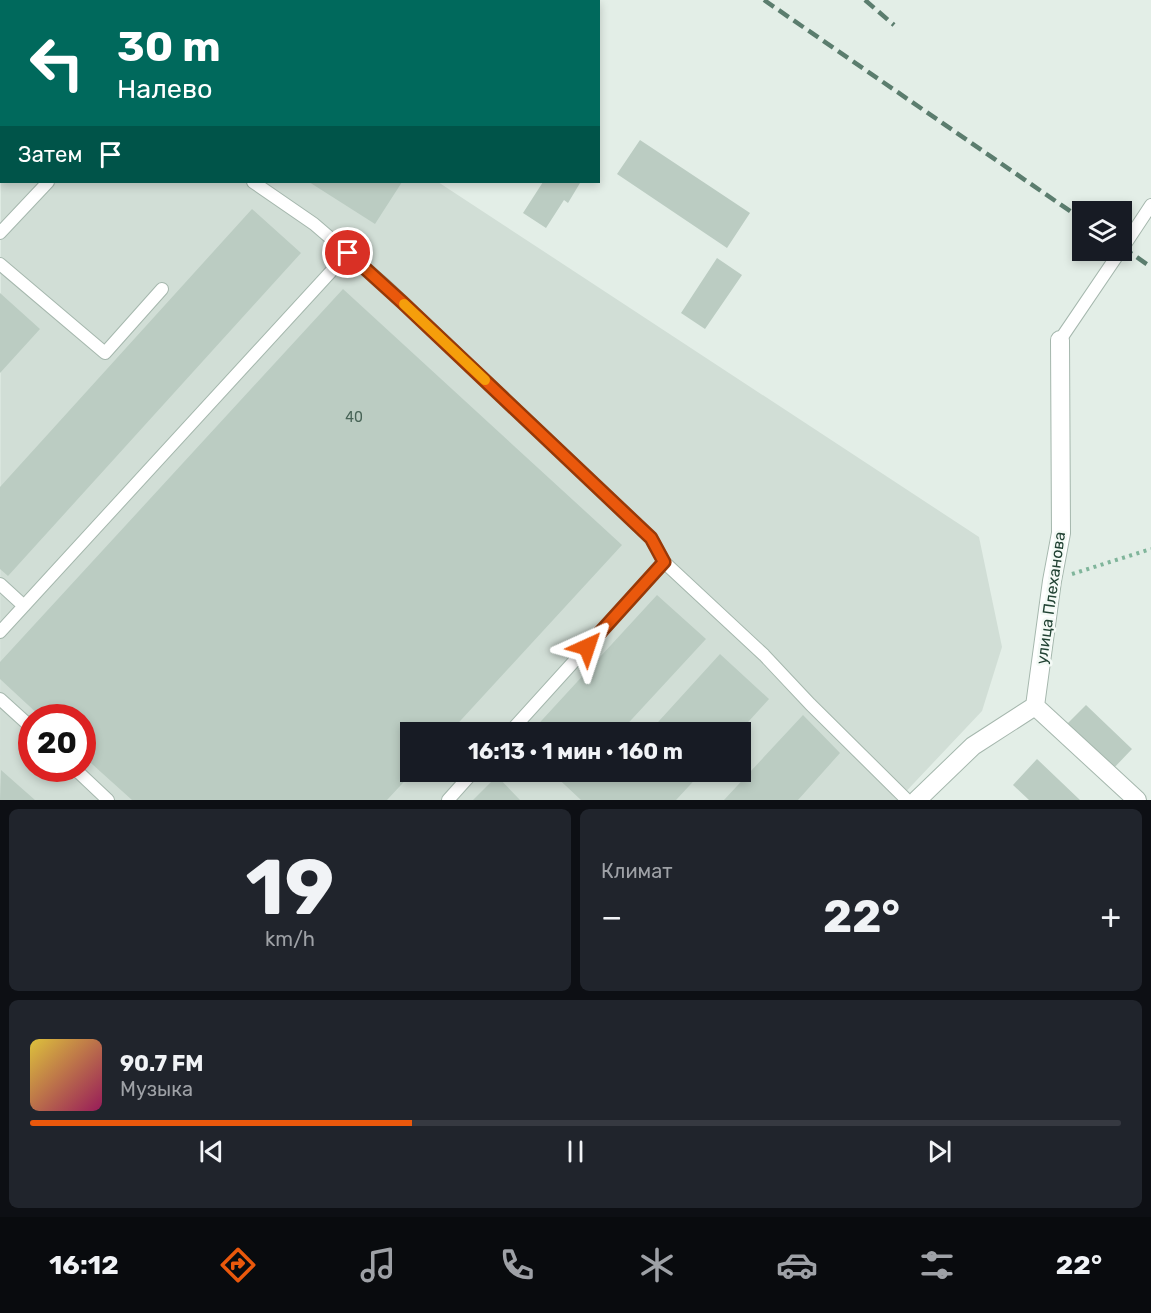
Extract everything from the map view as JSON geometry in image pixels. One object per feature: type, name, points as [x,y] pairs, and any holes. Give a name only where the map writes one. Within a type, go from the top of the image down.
[{"type":"street","name":"улица Плеханова","points":[[1035,706],[1061,533],[1060,340]]},
{"type":"street","points":[[917,800],[974,746],[1035,706],[1137,800]]},
{"type":"lane","points":[[0,233],[47,183]]},
{"type":"lane","points":[[254,183],[314,224],[386,286],[651,538],[664,562],[764,655],[907,800]]},
{"type":"lane","name":"улица Плеханова","points":[[1132,234],[1151,205]]},
{"type":"lane","points":[[0,632],[348,253]]},
{"type":"lane","name":"улица Плеханова","points":[[1060,340],[1114,261]]},
{"type":"lane","points":[[0,264],[105,353],[162,289]]},
{"type":"lane","points":[[519,722],[664,562]]},
{"type":"lane","points":[[0,584],[24,606]]},
{"type":"lane","points":[[0,699],[18,715]]},
{"type":"lane","points":[[89,782],[108,800]]},
{"type":"lane","points":[[448,800],[464,782]]},
{"type":"path","points":[[1052,581],[1151,549]]},
{"type":"shaded area","points":[[1,183],[440,183],[979,537],[1002,647],[982,711],[898,800],[0,800]]},
{"type":"building","points":[[640,140],[750,213],[727,248],[617,174]]},
{"type":"building","points":[[311,183],[401,183],[375,224]]},
{"type":"building","points":[[542,183],[580,183],[568,203],[564,200],[546,228],[523,213]]},
{"type":"building","points":[[252,209],[301,253],[8,576],[0,569],[0,487]]},
{"type":"building","points":[[717,258],[742,275],[705,329],[681,313]]},
{"type":"building","points":[[343,289],[622,545],[459,722],[400,722],[400,782],[404,782],[387,800],[132,800],[96,768],[96,704],[27,704],[0,679],[0,662]]},
{"type":"building","points":[[0,293],[40,329],[0,373]]},
{"type":"building","points":[[657,595],[706,639],[629,722],[540,722]]},
{"type":"building","points":[[720,654],[769,699],[748,722],[658,722]]},
{"type":"building","points":[[1086,705],[1132,749],[1112,770],[1065,726]]},
{"type":"building","points":[[803,715],[840,753],[798,800],[724,800],[741,782],[751,782],[751,771]]},
{"type":"building","points":[[1037,759],[1080,800],[1029,800],[1013,785]]},
{"type":"building","points":[[1,770],[35,800],[0,800]]},
{"type":"building","points":[[491,782],[503,782],[520,800],[473,800]]},
{"type":"building","points":[[562,782],[693,782],[676,800],[581,800]]},
{"type":"railway","points":[[764,0],[1072,212]]},
{"type":"railway","points":[[865,0],[894,25]]},
{"type":"railway","points":[[1132,254],[1151,267]]},
{"type":"slow traffic","points":[[404,304],[485,380]]},
{"type":"route","points":[[348,253],[386,286],[651,538],[664,562],[587,647]]}]
